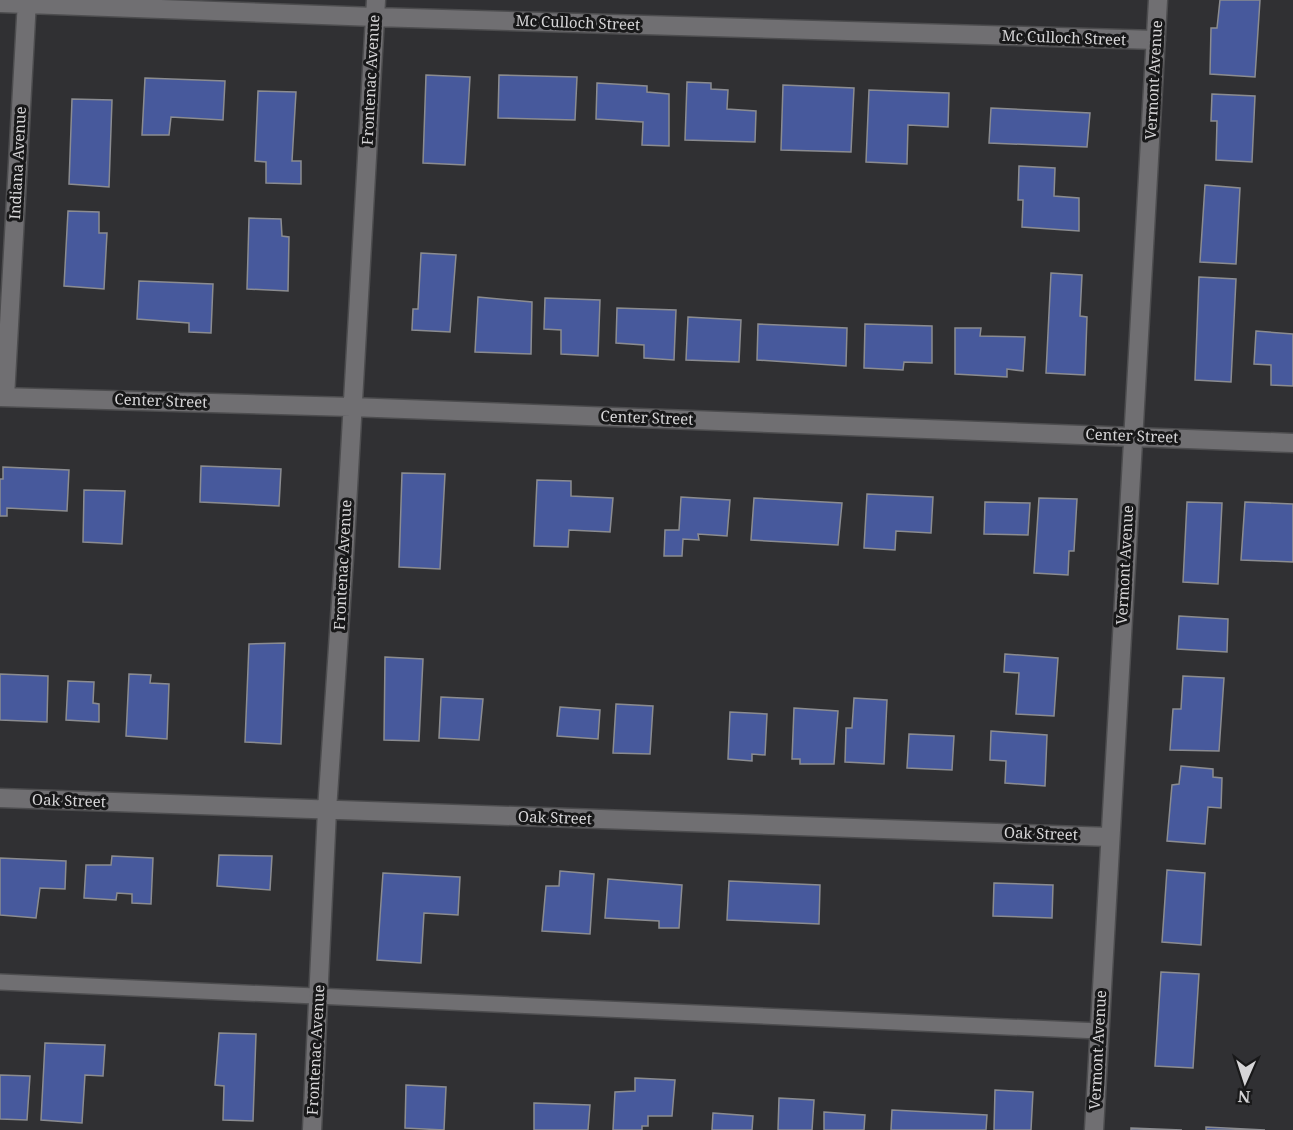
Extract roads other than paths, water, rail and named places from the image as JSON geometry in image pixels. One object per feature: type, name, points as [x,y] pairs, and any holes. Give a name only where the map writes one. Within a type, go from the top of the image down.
[{"type":"street","name":"Vermont Avenue","points":[[1094,1130],[1158,0]]},
{"type":"street","name":"Indiana Avenue","points":[[3,397],[27,2]]},
{"type":"street","name":"Mc Culloch Street","points":[[0,3],[375,9],[1156,40]]},
{"type":"street","name":"Frontenac Avenue","points":[[312,1130],[327,810],[345,558],[351,407],[375,9]]},
{"type":"street","name":"Center Street","points":[[3,397],[351,407],[1293,443]]},
{"type":"street","name":"Oak Street","points":[[0,798],[1110,837]]},
{"type":"lane","points":[[0,982],[1099,1031]]}]
